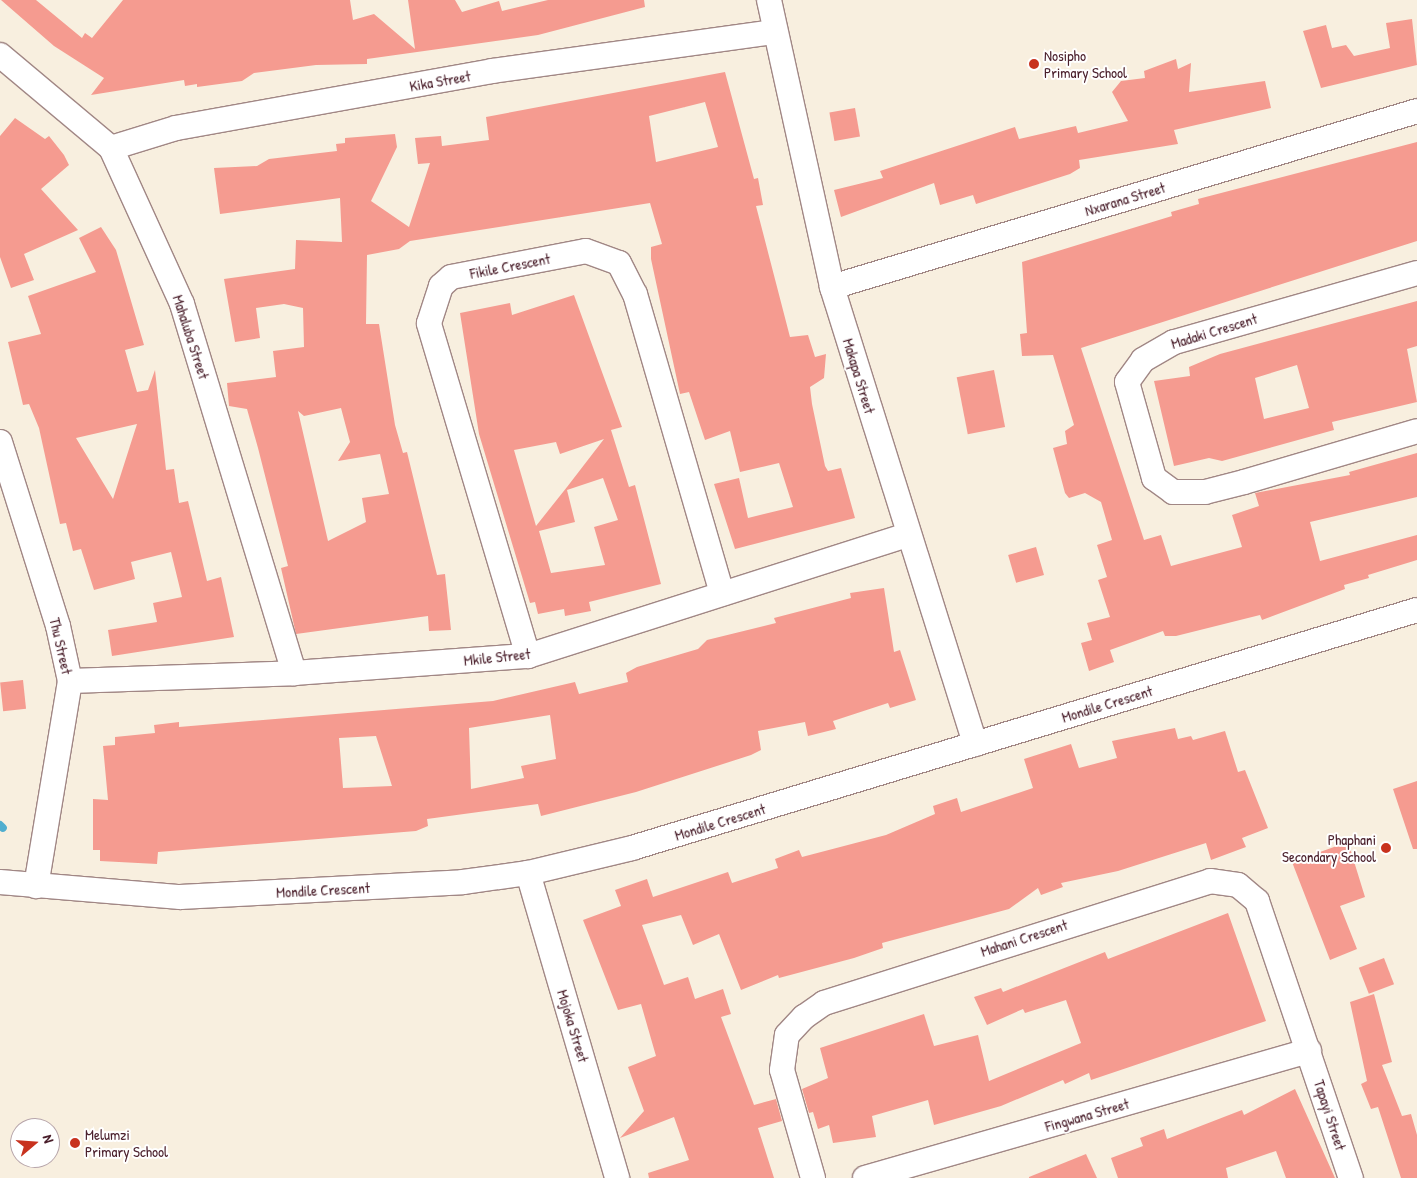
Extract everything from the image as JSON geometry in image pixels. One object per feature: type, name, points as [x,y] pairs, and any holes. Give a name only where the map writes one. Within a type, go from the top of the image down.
[{"type":"street","name":"Makapa Street","points":[[769,0],[773,32],[832,287],[907,535],[975,744]]},
{"type":"street","name":"Kika Street","points":[[111,148],[176,128],[492,71],[773,32]]},
{"type":"street","name":"Mahaluba Street","points":[[0,55],[111,148],[182,304],[294,673]]},
{"type":"street","name":"Nxarana Street","points":[[832,287],[1417,110]]},
{"type":"street","name":"Fikile Crescent","points":[[528,656],[429,323],[441,286],[451,277],[586,251],[620,263],[635,294],[722,594]]},
{"type":"street","name":"Madaki Crescent","points":[[1417,273],[1174,342],[1143,360],[1127,382],[1154,478],[1173,492],[1205,492],[1417,430]]},
{"type":"street","name":"Thu Street","points":[[0,442],[58,626],[70,681],[36,886]]},
{"type":"street","name":"Mkile Street","points":[[70,681],[294,673],[528,656],[907,535]]},
{"type":"street","name":"Mondile Crescent","points":[[0,882],[180,898],[463,882],[528,874],[632,848],[1417,610]]},
{"type":"street","name":"Mojoka Street","points":[[528,874],[616,1178]]},
{"type":"street","name":"Mahani Crescent","points":[[813,1178],[782,1070],[787,1035],[804,1017],[824,1003],[1193,883],[1231,883],[1257,901],[1309,1051]]},
{"type":"street","name":"Fingwana Street","points":[[865,1178],[1309,1051]]},
{"type":"street","name":"Tapayi Street","points":[[1309,1051],[1351,1178]]},
{"type":"building","points":[[1,0],[36,0],[82,38],[85,33],[92,38],[123,0],[350,0],[353,20],[374,14],[415,49],[408,0],[455,0],[462,12],[499,1],[502,11],[548,0],[644,0],[645,7],[538,35],[367,59],[367,64],[316,65],[254,73],[242,81],[197,87],[197,84],[185,86],[184,80],[91,95],[104,78],[54,46]]},
{"type":"building","points":[[1412,19],[1417,65],[1321,88],[1303,31],[1326,25],[1332,48],[1346,45],[1354,56],[1390,48],[1386,23]]},
{"type":"building","points":[[1176,59],[1178,69],[1191,63],[1189,92],[1265,81],[1271,108],[1174,130],[1178,144],[1079,160],[1080,168],[1070,174],[976,204],[973,195],[940,205],[934,183],[841,217],[834,190],[883,178],[880,171],[1015,127],[1019,139],[1076,126],[1078,133],[1128,121],[1112,92],[1121,81],[1145,78],[1144,71]]},
{"type":"building","points":[[725,72],[754,179],[758,178],[763,205],[756,206],[790,337],[808,335],[815,357],[826,354],[824,378],[810,387],[812,404],[825,466],[828,471],[841,468],[855,518],[735,549],[714,484],[739,478],[748,518],[793,507],[779,463],[740,472],[730,431],[705,440],[689,392],[680,394],[651,259],[651,247],[662,244],[650,203],[410,241],[399,249],[367,255],[366,324],[379,324],[395,425],[403,453],[407,452],[437,575],[445,574],[451,630],[429,631],[428,616],[296,634],[281,568],[288,566],[258,448],[247,409],[229,406],[227,383],[276,377],[273,351],[304,347],[303,308],[284,304],[256,308],[260,338],[235,342],[224,279],[295,269],[296,240],[342,242],[340,198],[220,214],[214,168],[257,166],[269,159],[337,151],[336,144],[345,143],[345,138],[395,134],[397,147],[371,201],[409,227],[430,163],[418,164],[415,138],[441,136],[442,146],[489,140],[486,117]],"holes":[[[705,102],[718,147],[656,162],[649,116]],[[341,408],[350,442],[338,461],[380,454],[389,494],[362,498],[366,522],[328,541],[298,411],[304,416]]]},
{"type":"building","points":[[855,108],[860,137],[834,141],[829,113]]},
{"type":"building","points":[[15,118],[45,139],[49,136],[64,155],[69,165],[41,189],[78,230],[24,254],[34,280],[11,288],[0,257],[0,136]]},
{"type":"building","points":[[1417,142],[1417,241],[1081,348],[1144,540],[1161,535],[1171,566],[1242,547],[1232,515],[1259,506],[1255,493],[1350,475],[1349,472],[1417,453],[1417,497],[1310,522],[1320,561],[1417,535],[1417,560],[1368,575],[1369,578],[1344,585],[1345,589],[1262,620],[1260,615],[1176,636],[1165,636],[1163,631],[1110,650],[1114,662],[1089,671],[1081,643],[1092,640],[1087,623],[1110,617],[1098,580],[1107,577],[1097,545],[1112,540],[1101,502],[1085,493],[1069,498],[1065,493],[1053,448],[1067,444],[1065,431],[1074,425],[1053,355],[1022,356],[1020,334],[1027,333],[1022,262],[1172,216],[1171,212],[1199,204],[1198,199]]},
{"type":"building","points":[[101,227],[116,250],[144,345],[125,350],[137,392],[148,390],[155,370],[166,470],[174,469],[179,503],[188,501],[207,581],[221,577],[234,637],[112,656],[108,630],[157,622],[153,603],[182,597],[171,552],[131,562],[135,579],[94,590],[81,549],[73,551],[66,523],[60,524],[39,428],[29,404],[23,405],[8,342],[41,334],[28,296],[96,272],[79,238]],"holes":[[[137,424],[113,499],[76,438]]]},
{"type":"building","points":[[574,295],[622,427],[611,430],[629,487],[635,485],[661,584],[589,602],[591,611],[565,616],[564,609],[538,614],[535,602],[530,603],[479,434],[460,313],[510,303],[512,315]],"holes":[[[604,439],[567,487],[536,526],[514,450],[556,442],[560,454]],[[603,478],[618,520],[594,527],[605,565],[551,573],[539,531],[575,522],[567,490]]]},
{"type":"building","points":[[1417,301],[1417,346],[1407,349],[1417,402],[1332,422],[1334,430],[1222,461],[1209,458],[1174,466],[1154,381],[1190,376],[1189,367],[1220,354]],"holes":[[[1297,365],[1309,408],[1264,419],[1255,378]]]},
{"type":"building","points":[[994,370],[1005,427],[968,434],[957,377]]},
{"type":"building","points":[[1036,547],[1044,575],[1016,583],[1008,555]]},
{"type":"building","points":[[884,588],[894,652],[900,650],[916,700],[890,708],[888,703],[833,721],[836,729],[808,736],[805,722],[758,731],[761,750],[751,755],[636,792],[541,816],[538,804],[427,819],[428,826],[416,831],[158,852],[157,864],[100,861],[100,850],[93,850],[93,799],[108,800],[103,746],[115,745],[115,737],[155,733],[154,725],[179,722],[179,727],[493,701],[575,682],[579,694],[628,682],[626,673],[637,667],[698,649],[707,640],[776,623],[774,618],[851,598],[850,593]],"holes":[[[550,715],[556,759],[521,766],[524,778],[471,789],[469,728]],[[376,736],[392,786],[343,788],[339,738]]]},
{"type":"building","points":[[23,680],[26,709],[3,711],[0,682]]},
{"type":"building","points":[[1175,728],[1178,739],[1191,736],[1193,740],[1225,731],[1238,772],[1245,770],[1268,828],[1242,838],[1246,847],[1211,860],[1206,843],[1118,871],[1061,883],[1063,887],[1041,895],[1038,888],[1009,909],[882,943],[883,948],[854,958],[779,978],[778,975],[741,990],[719,934],[693,945],[681,915],[642,925],[664,985],[688,977],[695,999],[723,989],[731,1014],[721,1017],[754,1105],[776,1099],[782,1121],[758,1128],[774,1178],[649,1178],[648,1173],[689,1160],[674,1117],[620,1138],[644,1111],[628,1067],[656,1056],[641,1004],[618,1010],[583,920],[621,906],[615,890],[647,879],[653,897],[728,872],[732,883],[778,868],[775,859],[799,850],[802,857],[886,835],[935,814],[933,806],[957,798],[961,812],[1033,788],[1024,759],[1071,744],[1079,768],[1117,758],[1112,741]]},
{"type":"building","points":[[1417,781],[1417,849],[1413,849],[1393,789]]},
{"type":"building","points":[[1348,842],[1365,897],[1340,906],[1357,949],[1330,960],[1292,862]]},
{"type":"building","points":[[1228,913],[1266,1021],[1091,1080],[1089,1073],[1065,1084],[1063,1080],[1001,1106],[934,1125],[928,1100],[872,1116],[876,1137],[833,1143],[829,1125],[818,1129],[813,1112],[809,1113],[802,1089],[828,1078],[820,1048],[924,1014],[934,1046],[978,1035],[989,1081],[1081,1043],[1066,1000],[1025,1013],[1023,1009],[987,1025],[974,997],[1001,988],[1003,992],[1105,952],[1108,959]]},
{"type":"building","points":[[1384,958],[1394,984],[1369,994],[1359,968]]},
{"type":"building","points":[[1374,994],[1392,1062],[1382,1065],[1402,1116],[1411,1114],[1417,1135],[1417,1178],[1401,1178],[1378,1107],[1371,1109],[1361,1084],[1367,1081],[1350,1002]]},
{"type":"building","points":[[1295,1089],[1335,1178],[1286,1178],[1276,1151],[1226,1168],[1228,1178],[1118,1178],[1111,1158],[1143,1146],[1140,1138],[1164,1129],[1167,1139],[1242,1110],[1244,1115]]},
{"type":"building","points":[[1086,1154],[1097,1178],[1029,1178],[1029,1177]]},
{"type":"waterway","points":[[0,825],[3,828]]},
{"type":"place","name":"Nosipho Primary School","points":[[1034,64]]},
{"type":"place","name":"Phaphani Secondary School","points":[[1386,848]]},
{"type":"place","name":"Melumzi Primary School","points":[[75,1143]]}]
